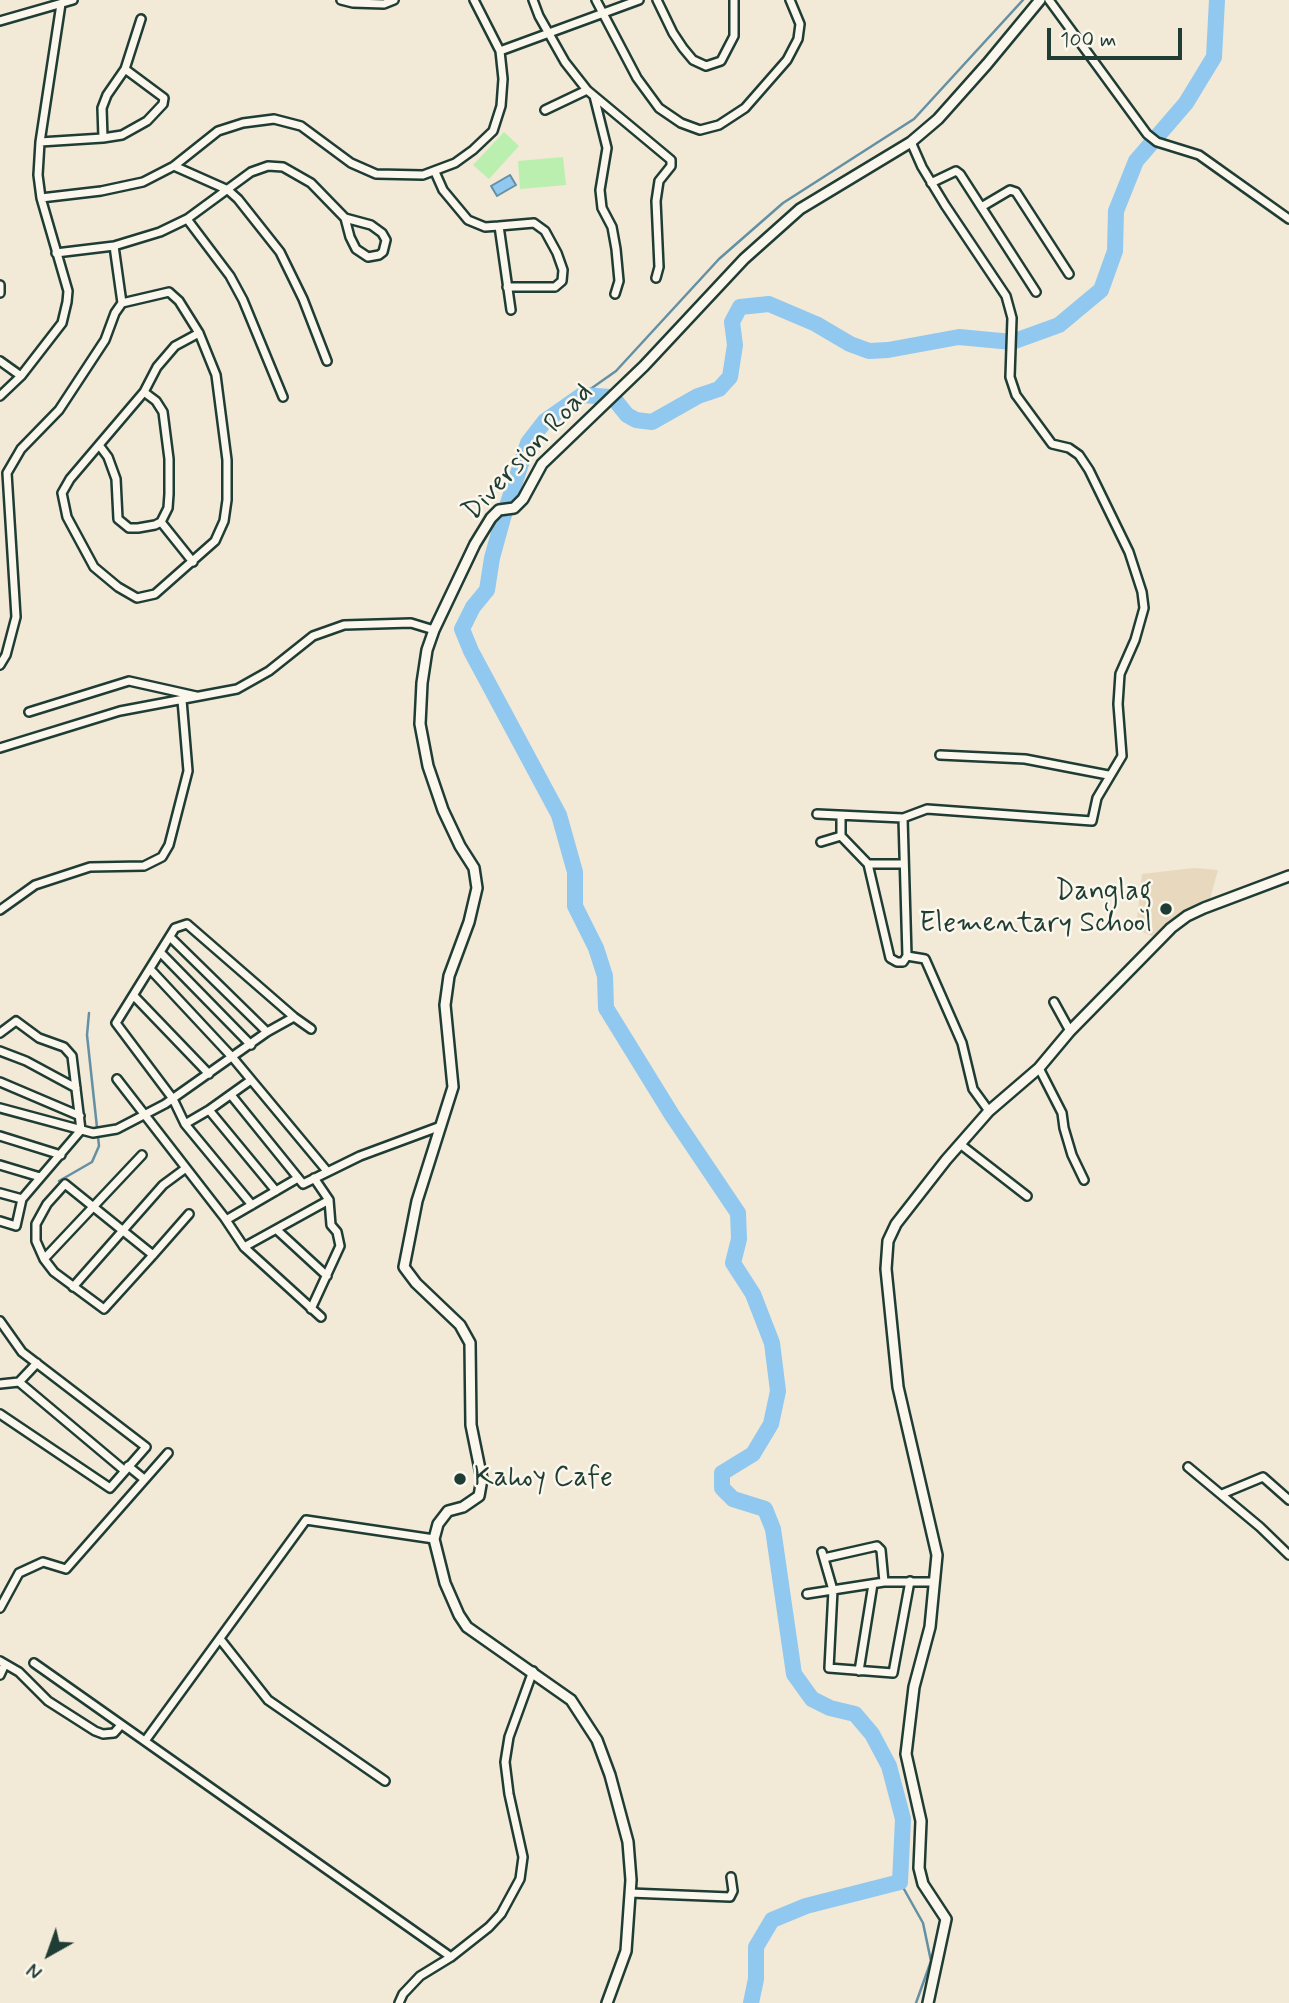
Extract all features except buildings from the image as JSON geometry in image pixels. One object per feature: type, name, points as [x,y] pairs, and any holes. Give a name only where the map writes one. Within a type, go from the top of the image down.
[{"type":"street","points":[[38,0],[41,9]]},
{"type":"street","points":[[0,21],[73,0]]},
{"type":"street","points":[[341,0],[384,4],[394,0]]},
{"type":"street","points":[[41,198],[101,191],[143,182],[174,166],[218,131],[243,123],[274,119],[300,126],[351,163],[376,174],[423,175],[435,172],[473,150],[493,131],[500,106],[503,79],[500,51],[474,0]]},
{"type":"street","points":[[533,0],[565,62],[587,90],[671,160],[671,166],[659,181],[656,201],[659,267],[656,278]]},
{"type":"street","points":[[596,0],[637,78],[659,108],[681,123],[700,130],[719,125],[746,108],[787,61],[798,39],[800,24],[790,0]]},
{"type":"street","points":[[500,51],[639,0]]},
{"type":"street","points":[[657,0],[683,48],[693,60],[706,66],[721,61],[734,36],[734,0]]},
{"type":"street","name":"Diversion Road","points":[[434,1539],[438,1524],[448,1511],[463,1507],[479,1496],[482,1479],[471,1425],[470,1343],[460,1325],[416,1283],[404,1267],[417,1201],[453,1087],[445,1005],[449,976],[469,922],[477,888],[474,868],[443,810],[428,766],[420,724],[422,683],[427,650],[434,630],[475,544],[491,517],[503,509],[514,508],[523,499],[542,464],[644,366],[744,259],[800,209],[911,142],[938,119],[1040,0]]},
{"type":"street","points":[[1049,0],[1147,134],[1157,142],[1199,155],[1289,219]]},
{"type":"street","points":[[0,396],[21,376],[62,323],[68,291],[41,198],[38,175],[40,142],[61,4]]},
{"type":"street","points":[[103,138],[102,108],[107,95],[125,69],[141,19]]},
{"type":"street","points":[[40,142],[103,138],[122,135],[136,129],[163,104],[161,95],[125,69]]},
{"type":"street","points":[[545,110],[587,90]]},
{"type":"street","points":[[594,96],[607,148],[600,190],[602,208],[612,227],[616,249],[619,281],[615,294]]},
{"type":"street","points":[[817,814],[903,818],[927,809],[1092,821],[1097,798],[1108,775],[1122,756],[1118,704],[1120,674],[1141,622],[1143,608],[1142,592],[1129,552],[1084,461],[1069,448],[1052,444],[1016,395],[1010,377],[1011,309],[1006,296],[931,183],[911,142]]},
{"type":"street","points":[[174,166],[228,190],[280,252],[303,299],[327,361]]},
{"type":"street","points":[[56,253],[114,246],[160,232],[187,219],[251,172],[268,166],[283,167],[311,183],[345,218],[356,249],[368,257],[383,252],[386,240],[382,233],[371,225],[345,218]]},
{"type":"street","points":[[931,183],[956,171],[960,174],[1036,292]]},
{"type":"street","points":[[435,172],[443,190],[468,220],[485,227],[534,223],[545,231],[563,270],[562,281],[555,287],[506,287]]},
{"type":"street","points":[[983,206],[1010,190],[1016,192],[1069,274]]},
{"type":"street","points":[[187,219],[230,276],[243,300],[283,397]]},
{"type":"street","points":[[499,226],[511,310]]},
{"type":"street","points":[[114,246],[122,303]]},
{"type":"street","points":[[0,285],[0,293]]},
{"type":"street","points":[[0,665],[6,655],[16,617],[7,473],[21,449],[59,410],[105,340],[115,313],[122,303],[169,292],[179,301],[199,333],[216,375],[227,460],[227,500],[215,541],[155,594],[137,598],[118,587],[94,566],[68,517],[62,494],[70,479],[144,392],[175,345],[199,333]]},
{"type":"street","points":[[0,361],[21,376]]},
{"type":"street","points":[[99,445],[108,457],[116,479],[118,519],[129,528],[155,526],[161,522],[168,508],[169,494],[169,458],[163,412],[156,401],[144,392]]},
{"type":"street","points":[[161,522],[193,562]]},
{"type":"street","points":[[0,747],[120,711],[237,690],[269,671],[313,636],[344,625],[411,623],[434,630]]},
{"type":"street","points":[[29,712],[129,681],[200,697]]},
{"type":"street","points":[[0,910],[35,885],[90,867],[144,866],[162,857],[169,845],[188,771],[183,701]]},
{"type":"street","points":[[940,755],[1025,759],[1108,775]]},
{"type":"street","points":[[841,816],[841,836],[868,864],[890,958],[897,962],[903,962],[907,956],[903,818]]},
{"type":"street","points":[[821,842],[841,836]]},
{"type":"street","points":[[868,864],[904,864]]},
{"type":"street","points":[[928,2003],[946,1919],[923,1884],[919,1868],[921,1821],[906,1754],[914,1688],[930,1627],[937,1555],[900,1401],[886,1269],[888,1241],[896,1224],[989,1111],[1039,1068],[1070,1031],[1171,928],[1187,916],[1289,876]]},
{"type":"street","points":[[252,1205],[185,1124],[173,1099],[116,1023],[135,997],[175,928],[187,924],[311,1029]]},
{"type":"street","points":[[170,937],[267,1032]]},
{"type":"street","points":[[161,953],[251,1045]]},
{"type":"street","points":[[907,956],[925,958],[962,1042],[973,1089],[989,1111]]},
{"type":"street","points":[[150,969],[233,1058],[327,1171]]},
{"type":"street","points":[[135,997],[209,1074]]},
{"type":"street","points":[[1054,1002],[1070,1031]]},
{"type":"street","points":[[0,1108],[97,1133],[117,1129],[173,1099],[267,1032],[294,1017]]},
{"type":"street","points":[[0,1032],[16,1021],[38,1038],[64,1047],[72,1056],[82,1130],[22,1199],[16,1226]]},
{"type":"street","points":[[0,1051],[76,1088]]},
{"type":"street","points":[[1039,1068],[1062,1113],[1072,1155],[1084,1180]]},
{"type":"street","points":[[117,1079],[244,1247],[321,1317]]},
{"type":"street","points":[[185,1124],[251,1080]]},
{"type":"street","points":[[0,1082],[80,1116]]},
{"type":"street","points":[[231,1095],[303,1184],[401,1140],[442,1126]]},
{"type":"street","points":[[209,1110],[276,1191]]},
{"type":"street","points":[[0,1136],[61,1155]]},
{"type":"street","points":[[960,1144],[1027,1196]]},
{"type":"street","points":[[44,1259],[142,1154]]},
{"type":"street","points":[[0,1165],[40,1177]]},
{"type":"street","points":[[73,1287],[163,1185],[186,1168]]},
{"type":"street","points":[[226,1220],[298,1178]]},
{"type":"street","points":[[312,1309],[340,1246],[337,1233],[331,1225],[329,1200],[314,1178]]},
{"type":"street","points":[[153,1255],[65,1184],[47,1204],[36,1224],[36,1241],[44,1259],[54,1272],[104,1309],[153,1255],[189,1214]]},
{"type":"street","points":[[0,1193],[22,1199]]},
{"type":"street","points":[[244,1247],[329,1200]]},
{"type":"street","points":[[0,1221],[16,1226]]},
{"type":"street","points":[[0,1227],[16,1226]]},
{"type":"street","points":[[277,1230],[327,1276]]},
{"type":"street","points":[[0,1321],[22,1352],[146,1447],[110,1488],[0,1414]]},
{"type":"street","points":[[0,1385],[19,1382],[37,1363]]},
{"type":"street","points":[[19,1382],[127,1469],[144,1479]]},
{"type":"street","points":[[0,1608],[19,1573],[43,1562],[66,1569],[167,1453]]},
{"type":"street","points":[[1188,1467],[1289,1555]]},
{"type":"street","points":[[1222,1494],[1263,1477],[1289,1500]]},
{"type":"street","points":[[145,1741],[306,1521],[434,1539],[445,1583],[458,1615],[478,1636],[533,1671],[571,1700],[597,1740],[610,1775],[628,1842],[631,1893],[626,1951],[607,2003]]},
{"type":"street","points":[[884,1582],[881,1550],[877,1546],[823,1555],[833,1590],[829,1668],[893,1673],[910,1581]]},
{"type":"street","points":[[807,1594],[884,1582],[934,1581]]},
{"type":"street","points":[[859,1671],[873,1584]]},
{"type":"street","points":[[220,1639],[268,1700],[385,1781]]},
{"type":"street","points":[[0,1675],[2,1663],[19,1672],[48,1701],[95,1731],[103,1734],[114,1733],[121,1725]]},
{"type":"street","points":[[34,1663],[451,1957]]},
{"type":"street","points":[[398,2003],[420,1976],[451,1957],[489,1927],[501,1914],[520,1879],[523,1857],[505,1762],[509,1737],[533,1671]]},
{"type":"street","points":[[631,1893],[730,1897],[733,1891],[731,1877]]},
{"type":"shaded area","name":"Danglag Elementary School","points":[[1194,868],[1218,870],[1209,902],[1178,915],[1154,937],[1136,929],[1142,874]]},
{"type":"green space","points":[[504,132],[519,146],[489,179],[473,165]]},
{"type":"green space","points":[[563,157],[566,185],[520,189],[518,161]]},
{"type":"water","points":[[510,175],[516,185],[497,196],[491,186]]},
{"type":"waterway","points":[[582,395],[616,371],[719,259],[783,203],[914,119],[1023,0]]},
{"type":"waterway","points":[[615,400],[627,415],[636,420],[652,422],[698,396],[719,389],[730,377],[735,345],[732,322],[740,307],[769,304],[869,351],[959,337],[1012,342],[1059,325],[1101,290],[1115,251],[1116,211],[1136,161],[1186,103],[1214,57],[1217,0]]},
{"type":"waterway","points":[[610,397],[582,395],[545,421],[528,443],[503,518],[487,590],[473,607],[462,629],[471,651],[559,815],[575,872],[575,906],[596,948],[605,976],[606,1008],[672,1115],[738,1213],[739,1239],[733,1263],[753,1294],[772,1343],[778,1391],[771,1424],[753,1454],[722,1473],[722,1488],[733,1499],[765,1509],[773,1529],[794,1674],[812,1699],[830,1708],[855,1714],[872,1734],[889,1766],[903,1819],[900,1882],[806,1906],[772,1920],[756,1947],[756,1979],[751,2003]]},
{"type":"waterway","points":[[59,1181],[92,1162],[99,1146],[87,1035],[89,1013]]},
{"type":"waterway","points":[[900,1882],[923,1923],[931,1961],[916,2003]]},
{"type":"place","name":"Danglag Elementary School","points":[[1166,909]]},
{"type":"place","name":"Kahoy Cafe","points":[[460,1479]]}]
